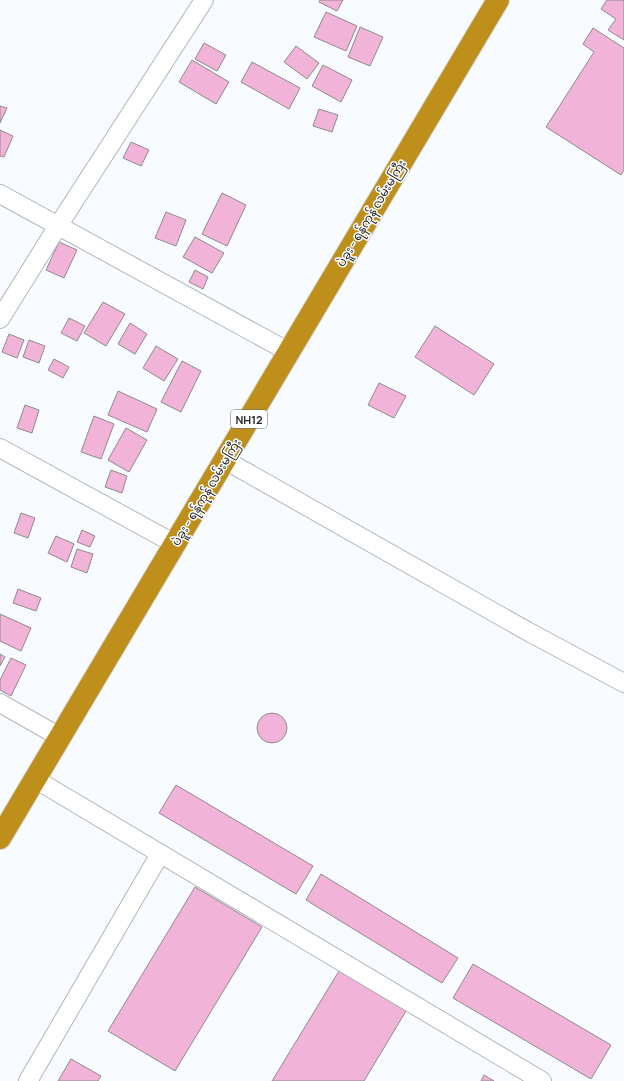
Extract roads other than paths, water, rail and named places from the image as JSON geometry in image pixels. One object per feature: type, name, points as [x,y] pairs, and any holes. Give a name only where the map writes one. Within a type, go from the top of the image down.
[{"type":"highway","name":"ပဲခူး - ရန်ကုန် လမ်းမကြီး","points":[[0,838],[498,0]]},
{"type":"street","points":[[0,319],[58,226],[204,0]]},
{"type":"street","points":[[0,194],[289,352]]},
{"type":"street","points":[[0,448],[175,544]]},
{"type":"street","points":[[225,460],[527,631],[624,683]]},
{"type":"street","points":[[0,703],[60,737]]},
{"type":"street","points":[[35,780],[542,1081]]},
{"type":"street","points":[[28,1081],[160,854]]}]
